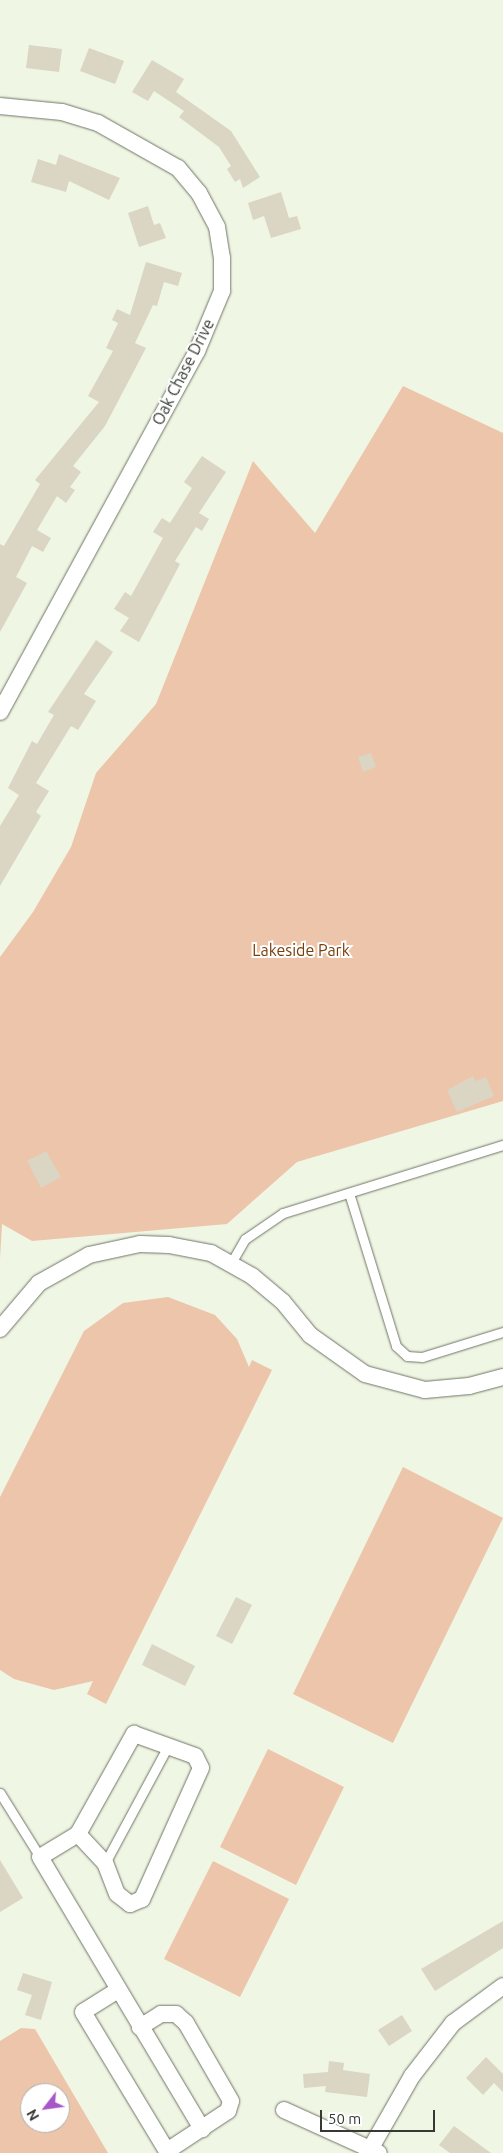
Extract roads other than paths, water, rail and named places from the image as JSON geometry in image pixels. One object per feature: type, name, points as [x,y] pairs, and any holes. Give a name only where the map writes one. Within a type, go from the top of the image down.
[{"type":"street","name":"Oak Chase Drive","points":[[0,106],[62,112],[98,123],[178,168],[199,193],[217,227],[222,258],[222,291],[197,352],[0,712]]},
{"type":"street","points":[[0,1329],[39,1283],[89,1255],[115,1247],[140,1244],[188,1248],[231,1263],[268,1287],[296,1321],[339,1360],[365,1374],[424,1390],[469,1386],[503,1377]]},
{"type":"street","points":[[78,1834],[105,1863],[118,1894],[130,1904],[142,1899],[201,1768],[194,1756],[134,1734],[78,1834],[40,1858],[202,2129]]},
{"type":"street","points":[[284,2110],[373,2152],[412,2076],[453,2023],[503,1986]]},
{"type":"street","points":[[118,1990],[83,2012],[167,2151],[228,2111],[231,2101],[212,2065],[186,2023],[176,2014],[161,2014],[140,2027]]},
{"type":"lane","points":[[231,1263],[245,1239],[283,1213],[503,1145]]},
{"type":"lane","points":[[349,1193],[396,1346],[407,1356],[422,1357],[503,1332]]},
{"type":"lane","points":[[105,1863],[168,1746]]},
{"type":"lane","points":[[0,1793],[40,1858]]},
{"type":"park label","name":"Lakeside Park","points":[[301,950]]}]
